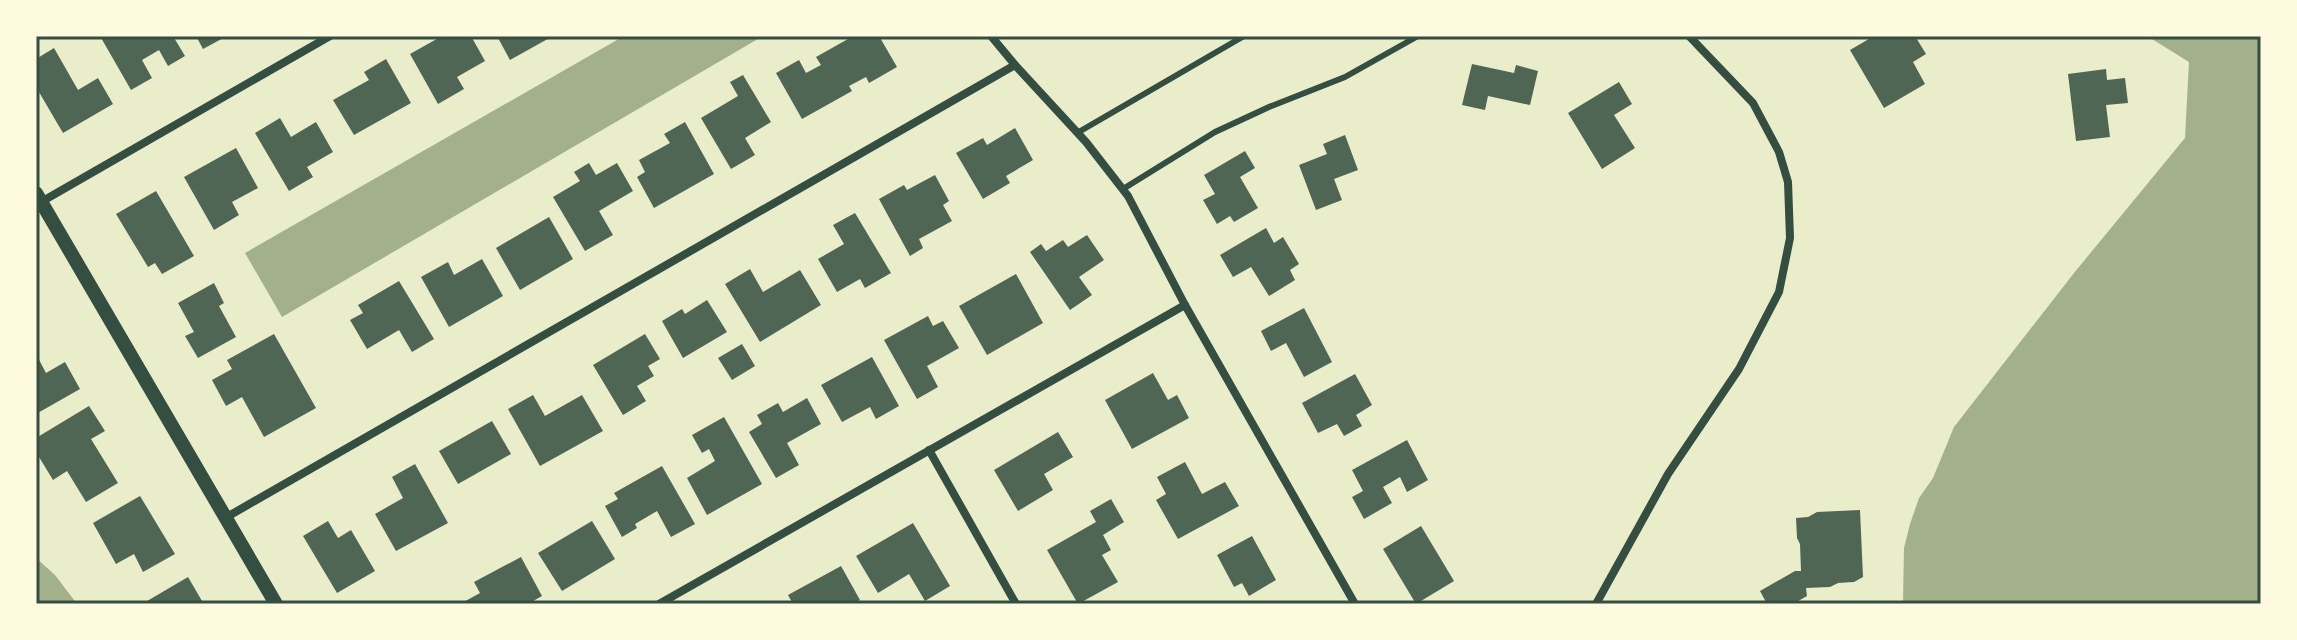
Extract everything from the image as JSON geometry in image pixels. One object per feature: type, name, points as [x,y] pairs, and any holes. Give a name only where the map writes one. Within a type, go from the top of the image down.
[{"type":"street","points":[[276,604],[39,198],[330,36]]},
{"type":"street","points":[[991,36],[1123,189],[1185,305],[1355,604]]},
{"type":"street","points":[[1596,604],[1668,474],[1739,369],[1779,292],[1790,238],[1788,182],[1779,152],[1753,103],[1689,36]]},
{"type":"street","points":[[225,518],[1015,65]]},
{"type":"street","points":[[659,604],[1185,305]]},
{"type":"street","points":[[929,450],[1016,604]]},
{"type":"lane","points":[[1077,133],[1244,36]]},
{"type":"lane","points":[[1123,189],[1215,132],[1345,77],[1418,36]]},
{"type":"shaded area","points":[[624,36],[763,36],[282,317],[245,253]]},
{"type":"shaded area","points":[[2147,36],[2261,36],[2261,604],[1903,604],[1904,548],[1910,524],[1919,498],[1933,478],[1954,427],[2074,273],[2185,138],[2189,62]]},
{"type":"shaded area","points":[[36,558],[55,575],[77,604],[36,604]]},
{"type":"building","points":[[100,36],[173,36],[185,56],[168,66],[159,50],[142,60],[152,78],[131,90]]},
{"type":"building","points":[[196,36],[227,36],[203,49]]},
{"type":"building","points":[[442,36],[471,36],[485,61],[457,77],[464,89],[438,104],[410,54]]},
{"type":"building","points":[[497,36],[553,36],[510,60]]},
{"type":"building","points":[[846,36],[879,36],[897,67],[869,83],[866,77],[849,86],[852,91],[802,119],[776,73],[799,60],[806,73],[821,65],[816,57],[848,39]]},
{"type":"building","points":[[1874,36],[1915,36],[1926,54],[1913,62],[1925,84],[1884,108],[1850,50]]},
{"type":"building","points":[[54,48],[78,90],[98,78],[113,104],[63,133],[36,87],[36,59]]},
{"type":"building","points":[[386,59],[411,103],[354,135],[333,100],[369,80],[364,72]]},
{"type":"building","points":[[1472,64],[1514,73],[1516,65],[1538,71],[1530,105],[1488,96],[1485,110],[1462,105]]},
{"type":"building","points":[[2106,69],[2107,80],[2125,78],[2128,103],[2106,105],[2110,137],[2076,141],[2068,74]]},
{"type":"building","points":[[743,75],[771,122],[745,138],[755,155],[731,169],[701,118],[738,96],[730,82]]},
{"type":"building","points":[[1619,82],[1632,104],[1614,115],[1635,148],[1602,169],[1568,113]]},
{"type":"building","points":[[280,118],[291,137],[316,122],[333,152],[307,167],[313,177],[289,191],[255,133]]},
{"type":"building","points":[[685,122],[714,174],[654,208],[637,177],[645,172],[639,160],[670,143],[664,134]]},
{"type":"building","points":[[1015,128],[1033,160],[1006,176],[1010,183],[983,199],[956,153],[983,138],[987,145]]},
{"type":"building","points":[[1345,135],[1358,170],[1334,179],[1342,200],[1316,210],[1299,165],[1327,154],[1323,144]]},
{"type":"building","points":[[236,148],[258,188],[232,202],[239,215],[214,230],[184,177]]},
{"type":"building","points":[[1245,151],[1255,168],[1240,177],[1258,208],[1234,222],[1230,216],[1217,224],[1203,200],[1215,194],[1204,175]]},
{"type":"building","points":[[589,163],[596,175],[617,163],[633,191],[599,211],[613,235],[585,251],[553,197],[580,181],[574,172]]},
{"type":"building","points":[[935,175],[949,201],[943,205],[952,221],[919,239],[923,248],[910,256],[879,199],[904,185],[907,190]]},
{"type":"building","points":[[156,191],[194,256],[162,274],[155,263],[148,267],[116,214]]},
{"type":"building","points":[[855,213],[891,273],[865,288],[860,279],[837,292],[818,259],[844,244],[833,225]]},
{"type":"building","points":[[549,217],[573,259],[520,290],[496,248]]},
{"type":"building","points":[[1266,228],[1274,243],[1283,237],[1299,264],[1290,270],[1295,280],[1269,296],[1251,267],[1233,277],[1220,255]]},
{"type":"building","points":[[1087,235],[1104,260],[1079,277],[1092,295],[1070,310],[1030,252],[1041,244],[1046,251],[1063,240],[1068,247]]},
{"type":"building","points":[[482,259],[503,296],[449,327],[421,277],[448,262],[454,275]]},
{"type":"building","points":[[750,269],[763,292],[800,270],[821,305],[760,342],[725,284]]},
{"type":"building","points":[[1016,274],[1043,323],[987,355],[959,306]]},
{"type":"building","points":[[399,281],[434,339],[412,352],[399,330],[367,349],[350,320],[363,313],[358,305]]},
{"type":"building","points":[[214,283],[224,303],[219,306],[236,337],[198,358],[185,336],[194,332],[178,303]]},
{"type":"building","points":[[707,300],[727,332],[683,358],[662,321],[682,309],[685,314]]},
{"type":"building","points":[[1304,308],[1332,362],[1304,377],[1286,343],[1271,351],[1261,331]]},
{"type":"building","points":[[928,316],[933,326],[943,321],[959,348],[927,366],[938,387],[917,399],[884,340]]},
{"type":"building","points":[[274,334],[316,408],[264,437],[242,397],[226,406],[212,380],[232,369],[227,360]]},
{"type":"building","points":[[645,334],[660,359],[648,366],[654,376],[637,386],[646,401],[623,415],[593,365]]},
{"type":"building","points":[[742,344],[755,366],[732,380],[718,358]]},
{"type":"building","points":[[36,354],[46,373],[65,362],[80,389],[36,414]]},
{"type":"building","points":[[872,357],[899,406],[876,419],[870,407],[842,422],[821,385]]},
{"type":"building","points":[[1153,373],[1168,400],[1177,395],[1189,418],[1132,449],[1105,400]]},
{"type":"building","points":[[1355,374],[1372,405],[1356,415],[1362,426],[1344,436],[1337,424],[1318,433],[1302,403]]},
{"type":"building","points":[[533,395],[545,416],[582,395],[603,431],[540,466],[508,409]]},
{"type":"building","points":[[807,398],[821,424],[787,443],[799,465],[776,478],[749,432],[762,424],[757,415],[778,403],[783,412]]},
{"type":"building","points":[[89,406],[105,431],[91,439],[118,483],[86,502],[67,471],[53,480],[36,452],[36,438]]},
{"type":"building","points":[[724,417],[762,484],[707,515],[687,478],[715,461],[709,449],[702,453],[692,435]]},
{"type":"building","points":[[492,421],[511,454],[458,484],[439,451]]},
{"type":"building","points":[[1058,432],[1073,457],[1044,474],[1053,490],[1018,511],[994,470]]},
{"type":"building","points":[[1407,440],[1428,480],[1407,492],[1400,477],[1383,487],[1392,503],[1364,519],[1352,497],[1363,491],[1352,470]]},
{"type":"building","points":[[1185,462],[1202,494],[1225,482],[1239,506],[1178,539],[1156,500],[1166,494],[1157,477]]},
{"type":"building","points":[[415,464],[448,523],[396,551],[375,514],[403,498],[392,477]]},
{"type":"building","points":[[662,466],[695,524],[671,537],[657,511],[635,524],[637,528],[622,537],[605,506],[618,499],[614,493]]},
{"type":"building","points":[[140,496],[175,554],[143,572],[134,554],[116,564],[93,523]]},
{"type":"building","points":[[1111,499],[1124,522],[1103,535],[1111,550],[1102,555],[1118,582],[1078,604],[1047,550],[1096,522],[1090,511]]},
{"type":"building","points":[[1860,510],[1863,577],[1830,587],[1806,588],[1807,596],[1793,604],[1767,604],[1760,591],[1795,571],[1801,571],[1796,518],[1817,512]]},
{"type":"building","points":[[328,521],[338,538],[351,530],[375,571],[337,593],[303,536]]},
{"type":"building","points":[[592,521],[615,559],[562,591],[538,553]]},
{"type":"building","points":[[913,523],[950,586],[925,601],[909,574],[878,593],[856,556]]},
{"type":"building","points":[[1421,526],[1454,581],[1416,604],[1383,549]]},
{"type":"building","points":[[1252,536],[1276,580],[1249,596],[1242,583],[1234,587],[1217,555]]},
{"type":"building","points":[[521,557],[542,596],[528,604],[460,604],[480,593],[474,582]]},
{"type":"building","points":[[841,566],[860,600],[852,604],[793,604],[788,595]]},
{"type":"building","points":[[188,577],[202,601],[196,604],[142,604]]}]
